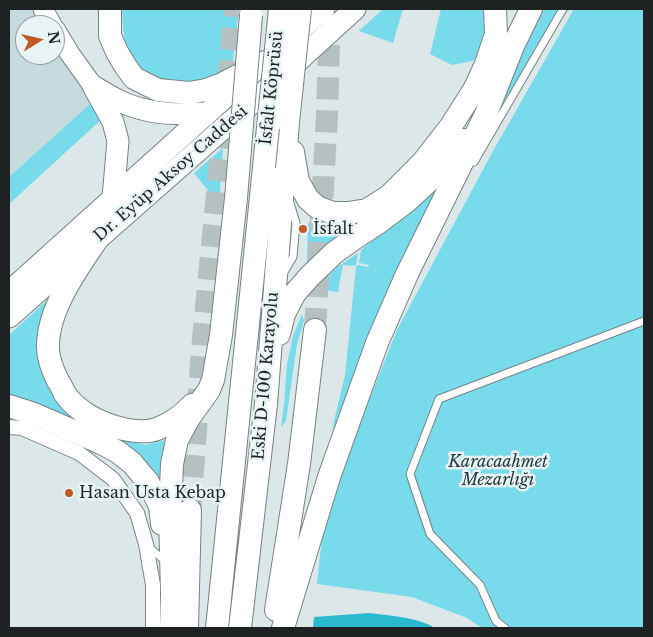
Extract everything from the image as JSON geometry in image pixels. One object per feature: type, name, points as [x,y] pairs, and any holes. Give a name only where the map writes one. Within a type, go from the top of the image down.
[{"type":"highway","points":[[110,9],[110,36],[117,52],[134,78],[158,90],[189,93],[206,90],[265,62]]},
{"type":"highway","name":"İsfalt Köprüsü","points":[[264,167],[280,9]]},
{"type":"highway","name":"İsfalt Köprüsü","points":[[288,122],[300,9]]},
{"type":"highway","points":[[288,122],[298,181],[308,199],[317,207],[333,213],[367,210],[389,196],[423,162],[451,126],[474,90],[486,64],[496,34],[495,9]]},
{"type":"highway","points":[[283,628],[329,477],[377,343],[407,274],[486,114],[513,46],[531,9]]},
{"type":"highway","points":[[171,628],[170,511],[172,464],[177,440],[189,418],[209,390],[213,380],[221,335],[236,198],[251,11]]},
{"type":"highway","points":[[266,404],[284,314],[295,293],[334,253],[406,202],[431,179],[486,114]]},
{"type":"highway","name":"Eski D-100 Karayolu","points":[[240,628],[266,404],[288,122]]},
{"type":"highway","name":"Eski D-100 Karayolu","points":[[218,617],[264,167]]},
{"type":"highway","points":[[218,617],[236,198]]},
{"type":"highway","points":[[98,238],[72,277],[50,324],[48,349],[53,371],[66,395],[81,410],[114,427],[134,431],[156,430],[175,420],[190,407],[203,390],[215,369]]},
{"type":"highway","points":[[273,628],[299,464],[314,330]]},
{"type":"highway","points":[[9,406],[34,414],[101,443],[118,452],[132,463],[148,482],[160,506],[172,594]]},
{"type":"highway","points":[[187,628],[190,510]]},
{"type":"main road","points":[[9,292],[17,280],[113,198],[324,9]]},
{"type":"main road","name":"Dr. Eyüp Aksoy Caddesi","points":[[9,317],[243,111],[355,9]]},
{"type":"main road","points":[[65,47],[93,86],[113,122],[118,141],[113,198]]},
{"type":"main road","points":[[93,86],[115,99],[140,109],[178,114],[208,113]]},
{"type":"street","points":[[9,427],[22,428],[79,453],[113,479],[137,513],[146,544],[153,586],[153,628]]},
{"type":"lane","points":[[461,164],[474,162],[563,9]]},
{"type":"lane","points":[[505,628],[496,621],[480,585],[430,534],[410,474],[439,399],[644,321]]},
{"type":"lane","points":[[146,544],[167,563]]},
{"type":"shaded area","points":[[9,9],[38,9],[41,15],[15,15],[15,65],[65,65],[65,58],[91,103],[9,177]]},
{"type":"shaded area","points":[[369,613],[412,619],[435,628],[313,628],[314,617]]},
{"type":"green space","points":[[122,9],[239,9],[232,68],[224,75],[180,86],[143,72],[126,47]]},
{"type":"green space","points":[[383,9],[403,9],[393,43],[359,31]]},
{"type":"green space","points":[[441,9],[489,9],[481,55],[472,61],[452,65],[430,54]]},
{"type":"green space","points":[[542,9],[569,9],[498,109],[496,104]]},
{"type":"green space","name":"Karacaahmet Mezarlığı","points":[[574,9],[644,9],[644,628],[482,628],[467,618],[412,597],[317,584],[325,510],[397,330],[493,151]]},
{"type":"green space","points":[[91,103],[102,119],[9,204],[9,177]]},
{"type":"green space","points":[[223,148],[219,204],[194,173]]},
{"type":"green space","points":[[443,182],[330,455],[334,421],[345,375],[356,267],[358,265],[368,267],[369,265],[359,263],[361,250]]},
{"type":"green space","points":[[313,218],[332,224],[367,226],[308,265],[308,225]]},
{"type":"green space","points":[[358,253],[356,266],[343,265],[338,292],[316,289],[336,268]]},
{"type":"green space","points":[[55,293],[44,343],[104,434],[145,445],[166,440],[162,491],[36,404],[9,394],[9,335]]},
{"type":"green space","points":[[302,314],[304,321],[297,344],[286,421],[281,427],[287,364],[293,336]]},
{"type":"tunnel","points":[[190,510],[203,338],[235,9]]},
{"type":"tunnel","points":[[315,330],[331,17]]},
{"type":"place","name":"İsfalt","points":[[303,229]]},
{"type":"place","name":"Hasan Usta Kebap","points":[[69,493]]}]
